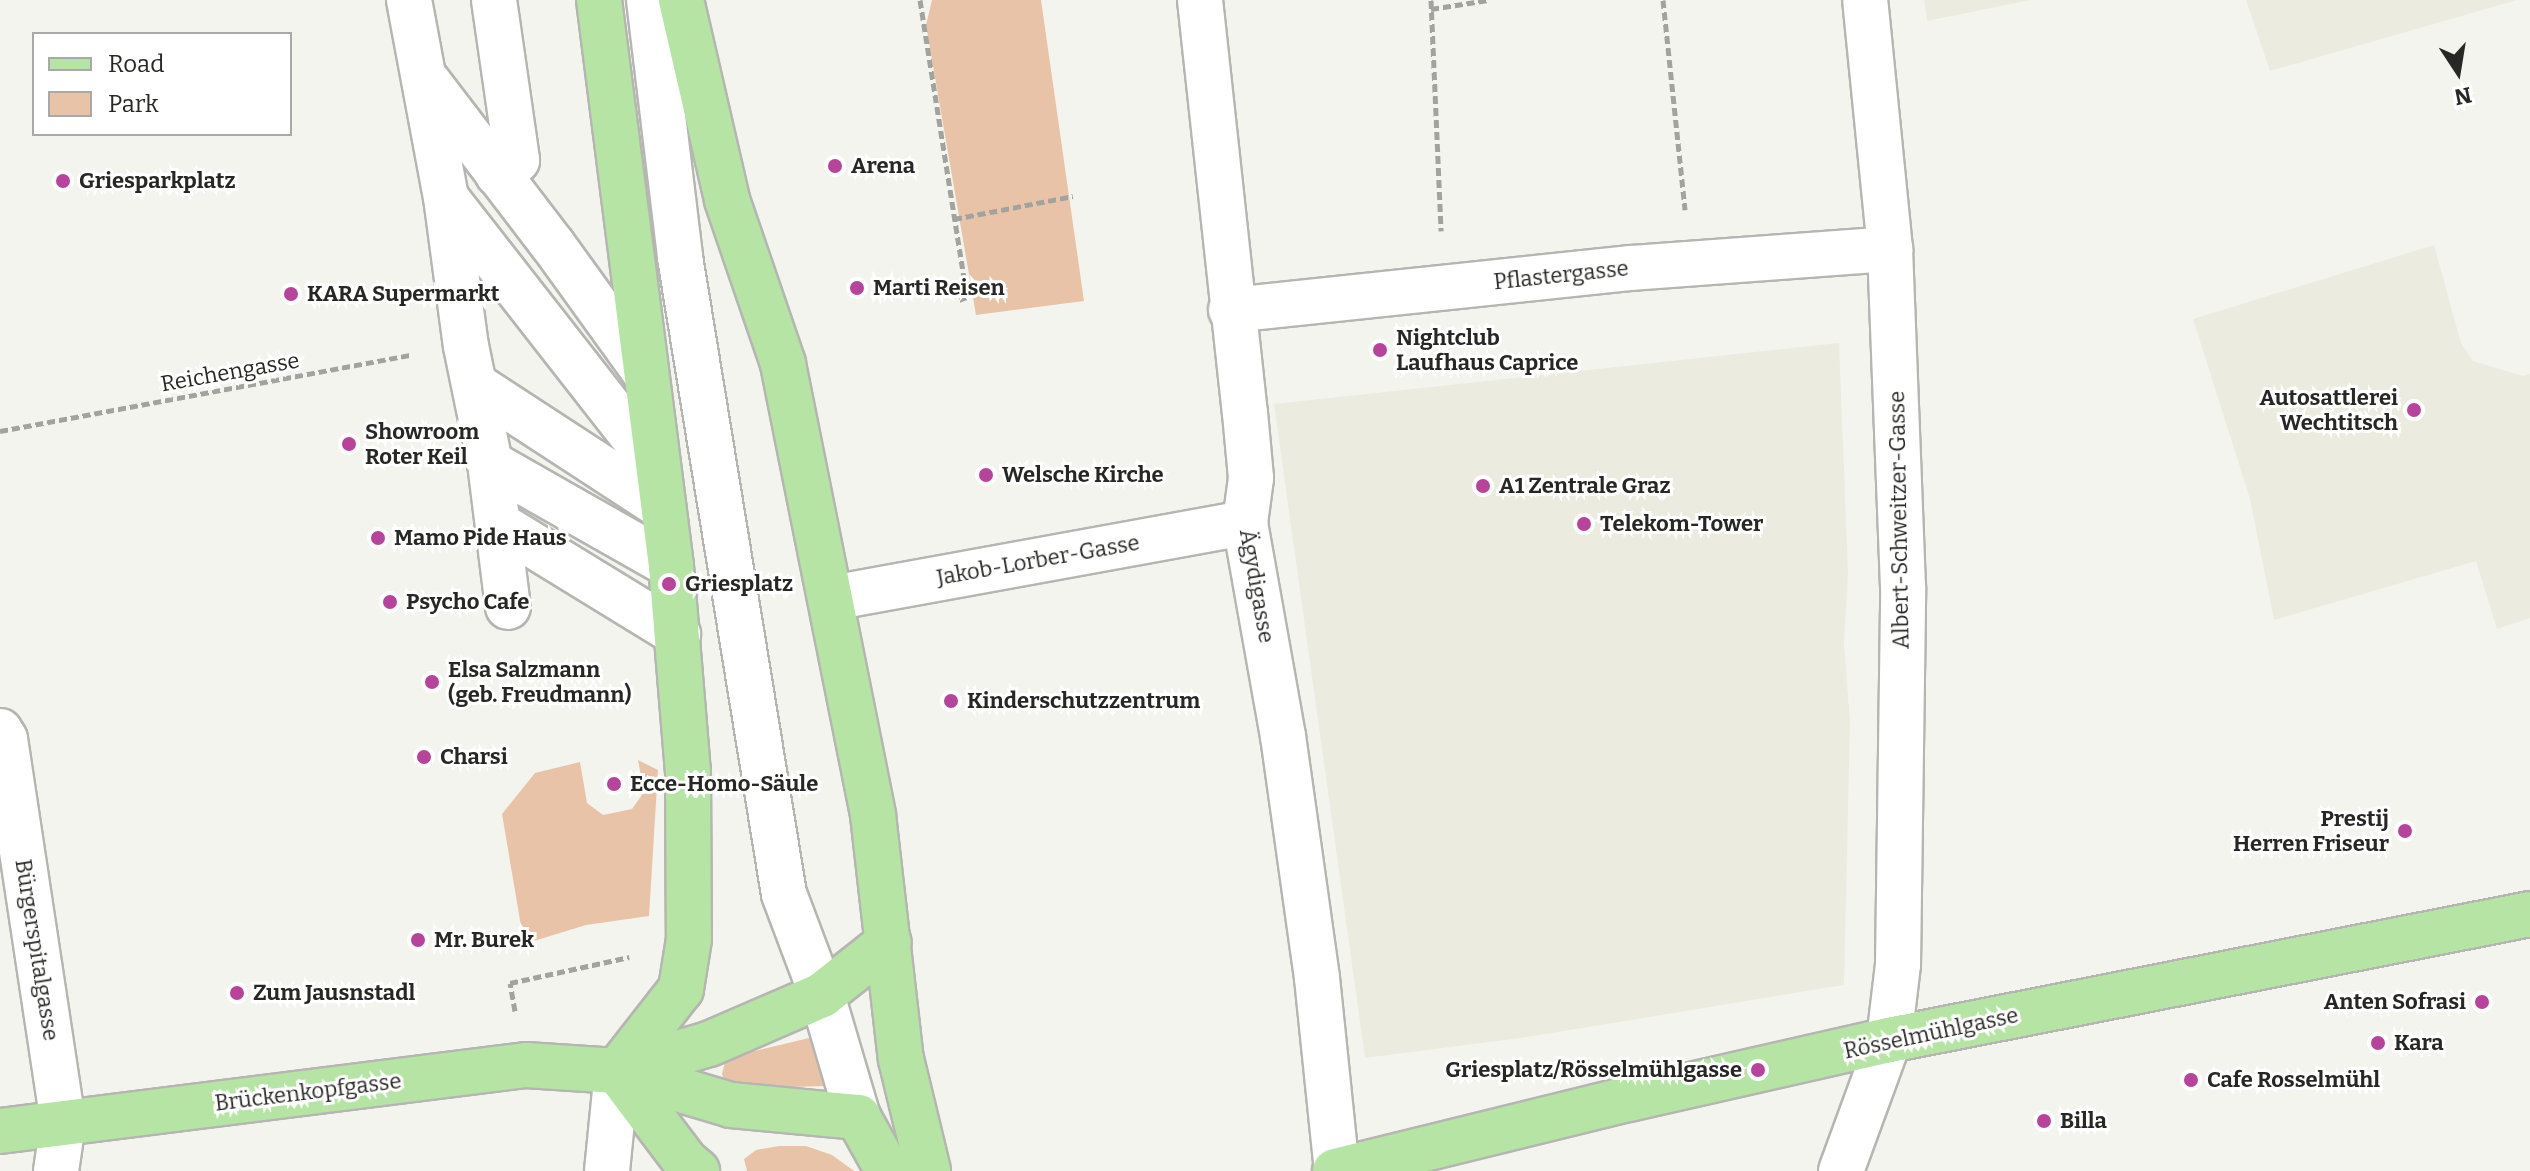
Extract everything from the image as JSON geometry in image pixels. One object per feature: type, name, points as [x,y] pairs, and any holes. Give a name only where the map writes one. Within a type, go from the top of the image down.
[{"type":"main road","points":[[599,0],[671,566],[688,771],[689,939],[681,989],[617,1071]]},
{"type":"main road","points":[[681,0],[727,200],[783,364],[832,598],[877,840],[901,1059],[928,1171]]},
{"type":"main road","name":"Rösselmühlgasse","points":[[1336,1171],[1629,1099],[1889,1040],[2530,914]]},
{"type":"main road","points":[[617,1071],[709,1044],[822,995],[889,942]]},
{"type":"main road","name":"Brückenkopfgasse","points":[[0,1131],[526,1065],[617,1071]]},
{"type":"main road","points":[[617,1071],[731,1105],[858,1117],[888,1171]]},
{"type":"main road","points":[[617,1071],[685,1161],[697,1171]]},
{"type":"street","points":[[409,0],[446,197],[471,366],[490,463],[508,607]]},
{"type":"street","points":[[494,0],[517,160],[498,174]]},
{"type":"street","points":[[649,0],[680,257],[784,894],[822,995],[858,1117]]},
{"type":"street","name":"Ägydigasse","points":[[1200,0],[1251,478],[1245,523],[1283,736],[1320,1009],[1336,1171]]},
{"type":"street","name":"Albert-Schweitzer-Gasse","points":[[1841,1171],[1889,1040],[1898,964],[1904,599],[1890,249],[1865,0]]},
{"type":"street","points":[[425,78],[646,374]]},
{"type":"street","points":[[446,197],[660,488]]},
{"type":"street","name":"Pflastergasse","points":[[1231,310],[1690,263],[1890,249]]},
{"type":"street","points":[[471,366],[660,488]]},
{"type":"street","points":[[490,463],[671,566]]},
{"type":"street","name":"Jakob-Lorber-Gasse","points":[[832,598],[1245,523]]},
{"type":"street","points":[[500,525],[678,634]]},
{"type":"street","name":"Bürgerspitalgasse","points":[[0,731],[5,739],[63,1123],[56,1171]]},
{"type":"street","points":[[607,1171],[617,1071]]},
{"type":"path","points":[[920,0],[967,297],[959,300]]},
{"type":"path","points":[[1431,0],[1444,288]]},
{"type":"path","points":[[1431,9],[1488,0]]},
{"type":"path","points":[[1663,0],[1690,263]]},
{"type":"path","points":[[954,219],[1073,196]]},
{"type":"path","name":"Reichengasse","points":[[0,431],[471,366]]},
{"type":"path","points":[[516,1016],[510,983],[632,956]]},
{"type":"shaded area","points":[[1924,0],[2031,0],[1927,21]]},
{"type":"shaded area","points":[[2246,0],[2517,0],[2270,71]]},
{"type":"shaded area","points":[[2434,245],[2461,343],[2473,361],[2523,376],[2530,374],[2530,618],[2497,629],[2476,561],[2274,620],[2250,499],[2193,319]]},
{"type":"shaded area","points":[[1839,343],[1848,574],[1844,643],[1850,722],[1844,985],[1527,1037],[1365,1058],[1274,404]]},
{"type":"green space","points":[[932,0],[1041,0],[1084,301],[976,315],[926,25]]},
{"type":"green space","points":[[638,760],[658,770],[649,916],[586,925],[524,944],[502,814],[535,773],[580,762],[587,803],[603,815],[632,809],[644,792]]},
{"type":"green space","points":[[813,1037],[824,1086],[727,1089],[722,1074],[726,1058]]},
{"type":"green space","points":[[806,1146],[832,1155],[854,1171],[747,1171],[744,1159],[756,1150]]},
{"type":"place","name":"Arena","points":[[835,166]]},
{"type":"place","name":"Griesparkplatz","points":[[63,181]]},
{"type":"place","name":"Marti Reisen","points":[[857,288]]},
{"type":"place","name":"KARA Supermarkt","points":[[291,294]]},
{"type":"place","name":"Nightclub Laufhaus Caprice","points":[[1380,350]]},
{"type":"place","name":"Autosattlerei Wechtitsch","points":[[2414,410]]},
{"type":"place","name":"Showroom Roter Keil","points":[[349,444]]},
{"type":"place","name":"Welsche Kirche","points":[[986,475]]},
{"type":"place","name":"A1 Zentrale Graz","points":[[1483,486]]},
{"type":"place","name":"Telekom-Tower","points":[[1584,524]]},
{"type":"place","name":"Mamo Pide Haus","points":[[378,538]]},
{"type":"place","name":"Griesplatz","points":[[669,584]]},
{"type":"place","name":"Psycho Cafe","points":[[390,602]]},
{"type":"place","name":"Elsa Salzmann (geb. Freudmann)","points":[[432,682]]},
{"type":"place","name":"Kinderschutzzentrum","points":[[951,701]]},
{"type":"place","name":"Charsi","points":[[424,757]]},
{"type":"place","name":"Ecce-Homo-Säule","points":[[614,784]]},
{"type":"place","name":"Prestij Herren Friseur","points":[[2405,831]]},
{"type":"place","name":"Mr. Burek","points":[[418,940]]},
{"type":"place","name":"Zum Jausnstadl","points":[[237,993]]},
{"type":"place","name":"Anten Sofrasi","points":[[2482,1002]]},
{"type":"place","name":"Kara","points":[[2378,1043]]},
{"type":"place","name":"Griesplatz/Rösselmühlgasse","points":[[1758,1070]]},
{"type":"place","name":"Cafe Rosselmühl","points":[[2191,1080]]},
{"type":"place","name":"Billa","points":[[2044,1121]]}]
